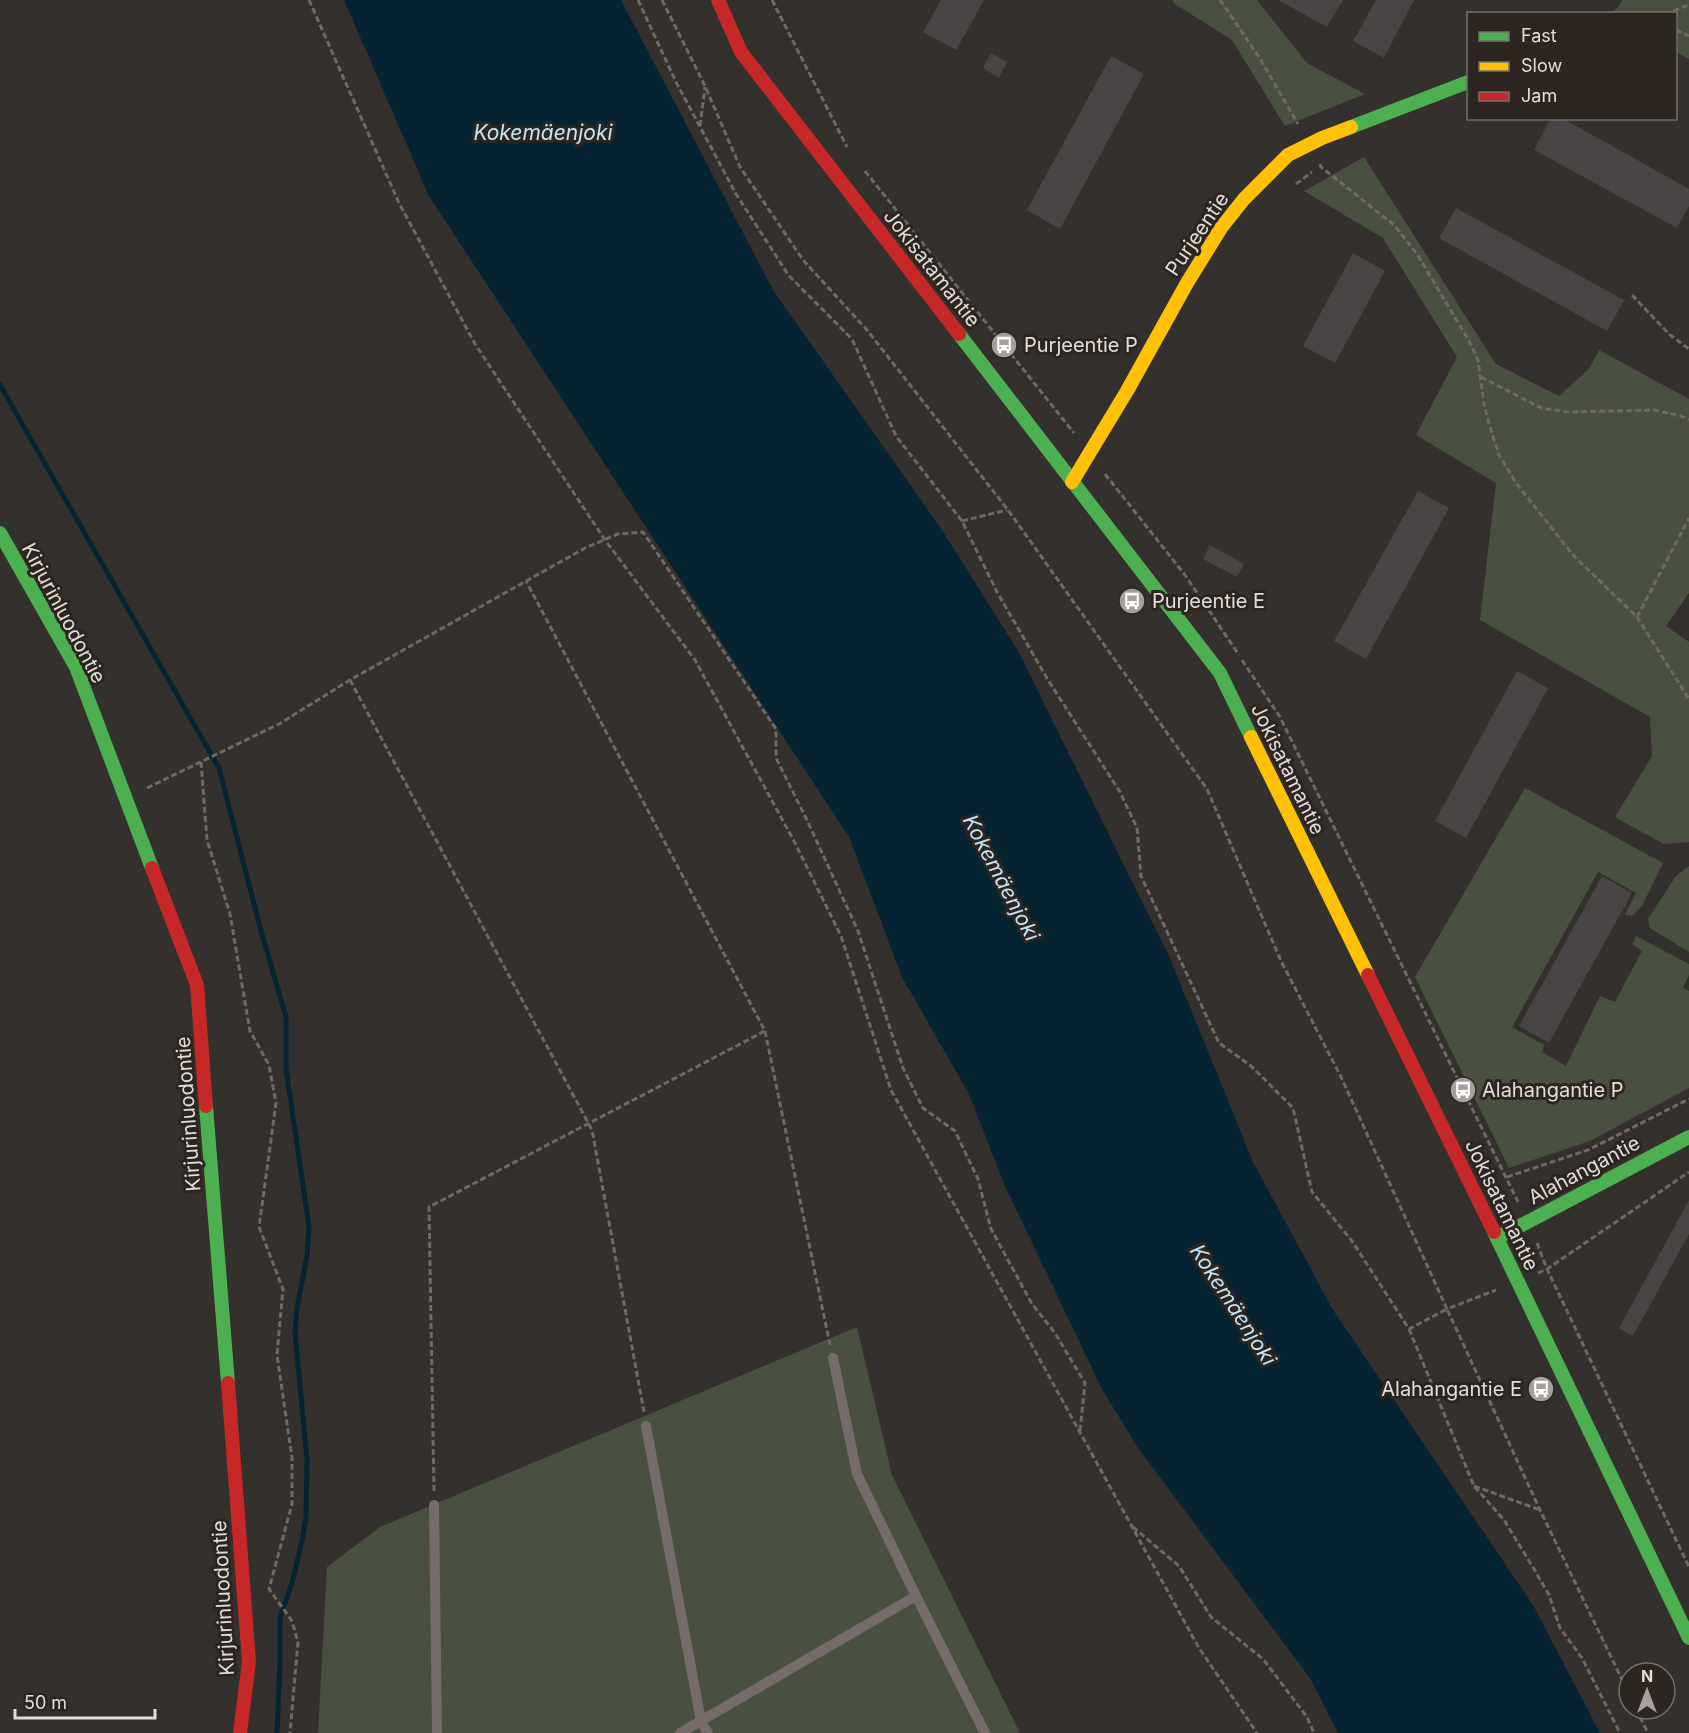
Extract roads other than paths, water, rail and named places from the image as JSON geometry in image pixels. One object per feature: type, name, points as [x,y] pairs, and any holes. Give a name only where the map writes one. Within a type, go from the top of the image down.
[{"type":"street","name":"Jokisatamantie","points":[[718,0],[741,51],[1220,673],[1497,1238],[1689,1638]]},
{"type":"street","name":"Purjeentie","points":[[1072,482],[1221,228],[1244,199],[1288,154],[1467,82]]},
{"type":"street","name":"Kirjurinluodontie","points":[[0,533],[76,667],[197,985],[249,1662],[240,1733]]},
{"type":"street","name":"Alahangantie","points":[[1497,1238],[1689,1137]]},
{"type":"lane","points":[[833,1358],[857,1474],[985,1733]]},
{"type":"lane","points":[[646,1426],[701,1721],[708,1733]]},
{"type":"lane","points":[[434,1504],[438,1733]]},
{"type":"lane","points":[[680,1733],[916,1596]]},
{"type":"water","name":"Kokemäenjoki","points":[[344,0],[621,0],[773,290],[942,530],[1018,651],[1169,956],[1253,1162],[1333,1310],[1533,1605],[1600,1733],[1338,1733],[1310,1678],[1138,1448],[1102,1389],[1005,1186],[969,1094],[902,977],[849,837],[429,196]]},
{"type":"waterway","points":[[0,385],[219,768],[286,1017],[286,1069],[309,1227],[307,1256],[297,1308],[295,1333],[307,1460],[306,1518],[292,1583],[280,1618],[277,1733]]},
{"type":"place","name":"Purjeentie P","points":[[1004,345]]},
{"type":"place","name":"Purjeentie E","points":[[1132,601]]},
{"type":"place","name":"Alahangantie P","points":[[1463,1090]]},
{"type":"place","name":"Alahangantie E","points":[[1541,1389]]}]
